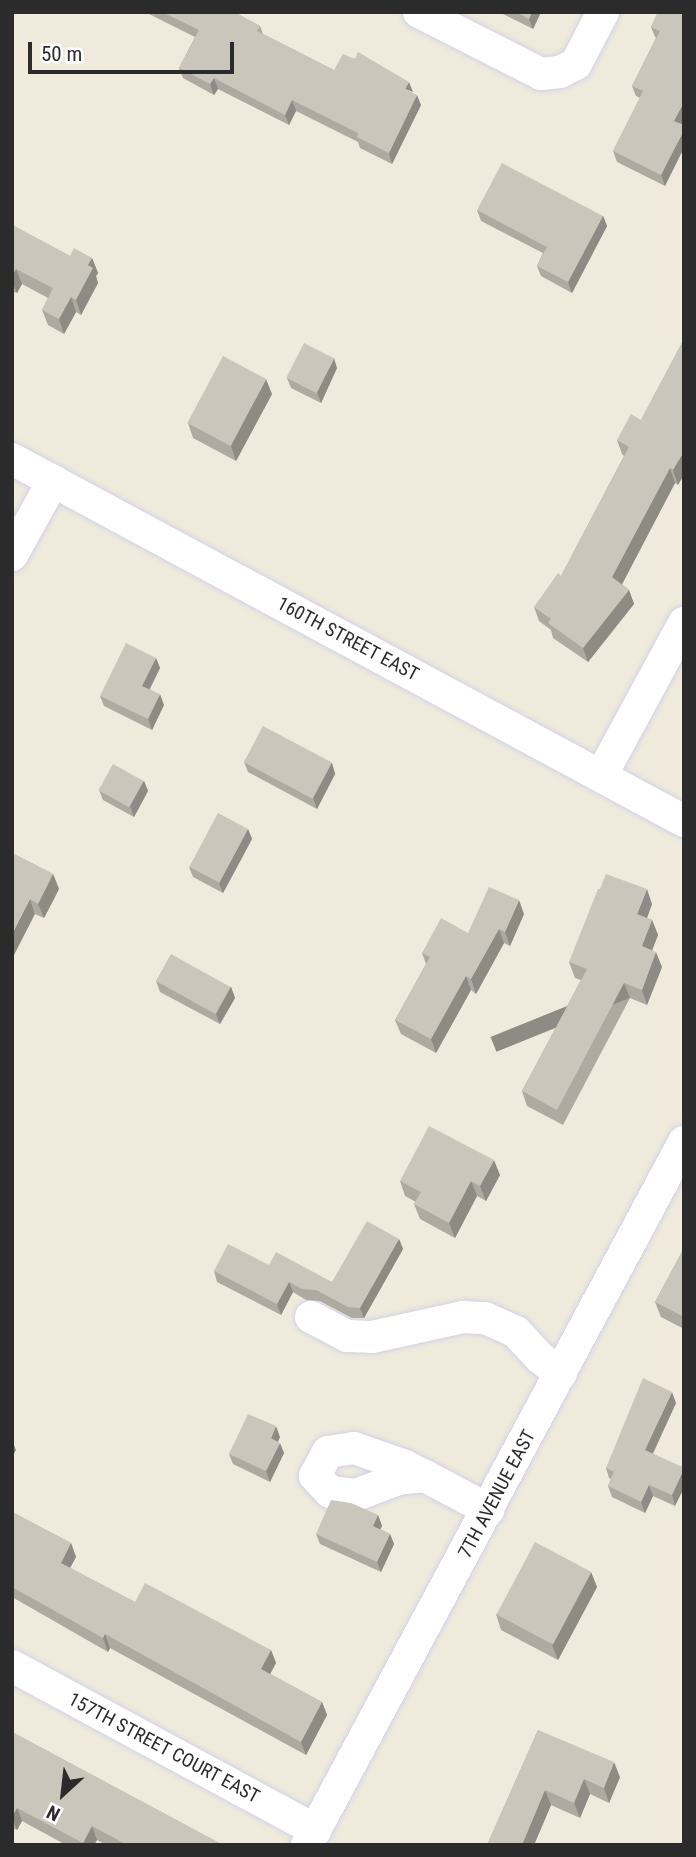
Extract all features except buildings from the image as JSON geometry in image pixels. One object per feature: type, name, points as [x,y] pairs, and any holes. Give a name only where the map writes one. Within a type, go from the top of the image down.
[{"type":"street","points":[[419,12],[541,74],[560,72],[576,64],[603,12]]},
{"type":"street","name":"160TH STREET EAST","points":[[12,459],[684,821]]},
{"type":"street","points":[[12,555],[53,481]]},
{"type":"street","points":[[601,775],[684,623]]},
{"type":"street","name":"7TH AVENUE EAST","points":[[311,1841],[684,1142]]},
{"type":"street","points":[[311,1317],[347,1336],[372,1337],[463,1317],[485,1318],[516,1332],[540,1358],[561,1373]]},
{"type":"street","points":[[425,1476],[489,1510]]},
{"type":"street","name":"157TH STREET COURT EAST","points":[[12,1666],[311,1841]]}]
